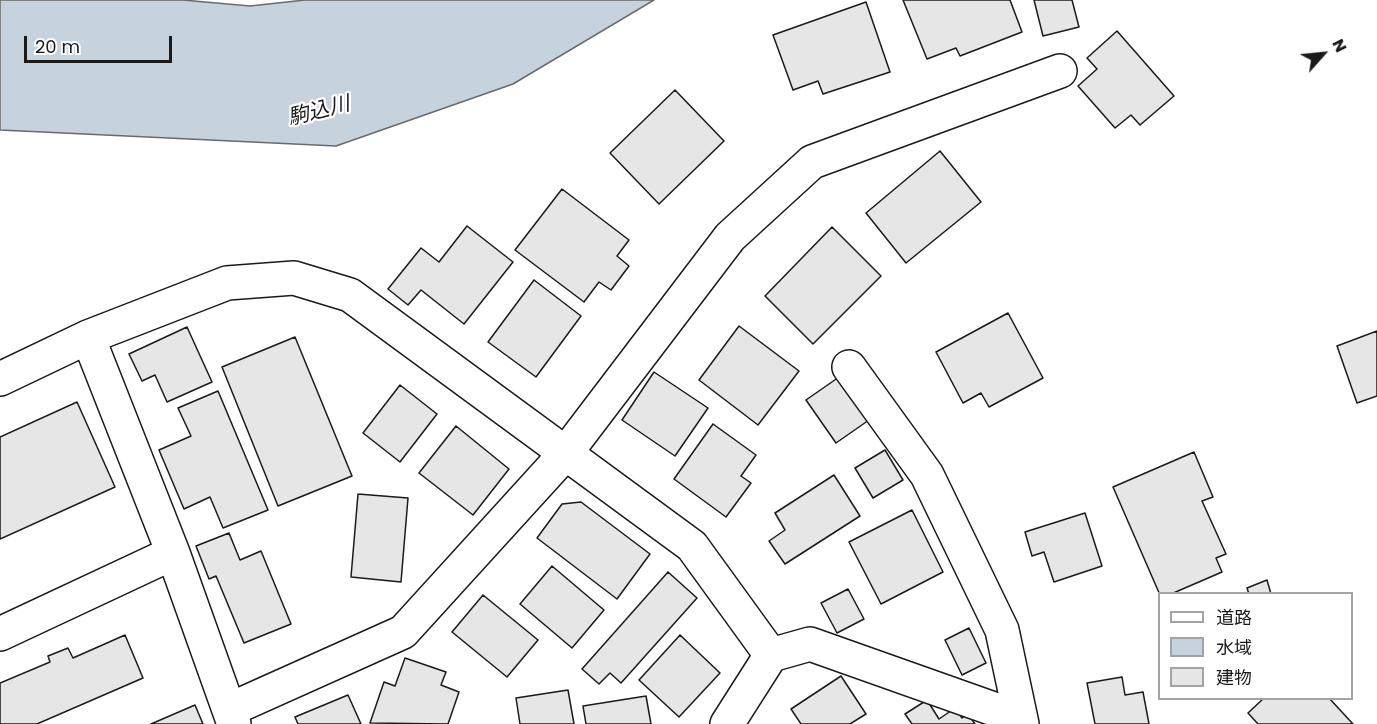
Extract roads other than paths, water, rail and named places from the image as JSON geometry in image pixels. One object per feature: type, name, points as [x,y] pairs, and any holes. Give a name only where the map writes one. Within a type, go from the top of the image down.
[{"type":"street","points":[[88,337],[173,554],[232,717],[403,632],[565,454],[730,237],[812,162],[1060,71]]},
{"type":"street","points":[[0,379],[88,337],[227,284],[294,278],[350,296],[692,546],[771,655]]},
{"type":"street","points":[[849,367],[932,485],[1002,630],[1021,721]]},
{"type":"street","points":[[0,634],[173,554]]},
{"type":"street","points":[[727,724],[771,655],[810,645],[1021,721]]},
{"type":"water","name":"駒込川","points":[[0,0],[183,0],[250,6],[305,0],[654,0],[513,84],[336,146],[0,130]]}]
